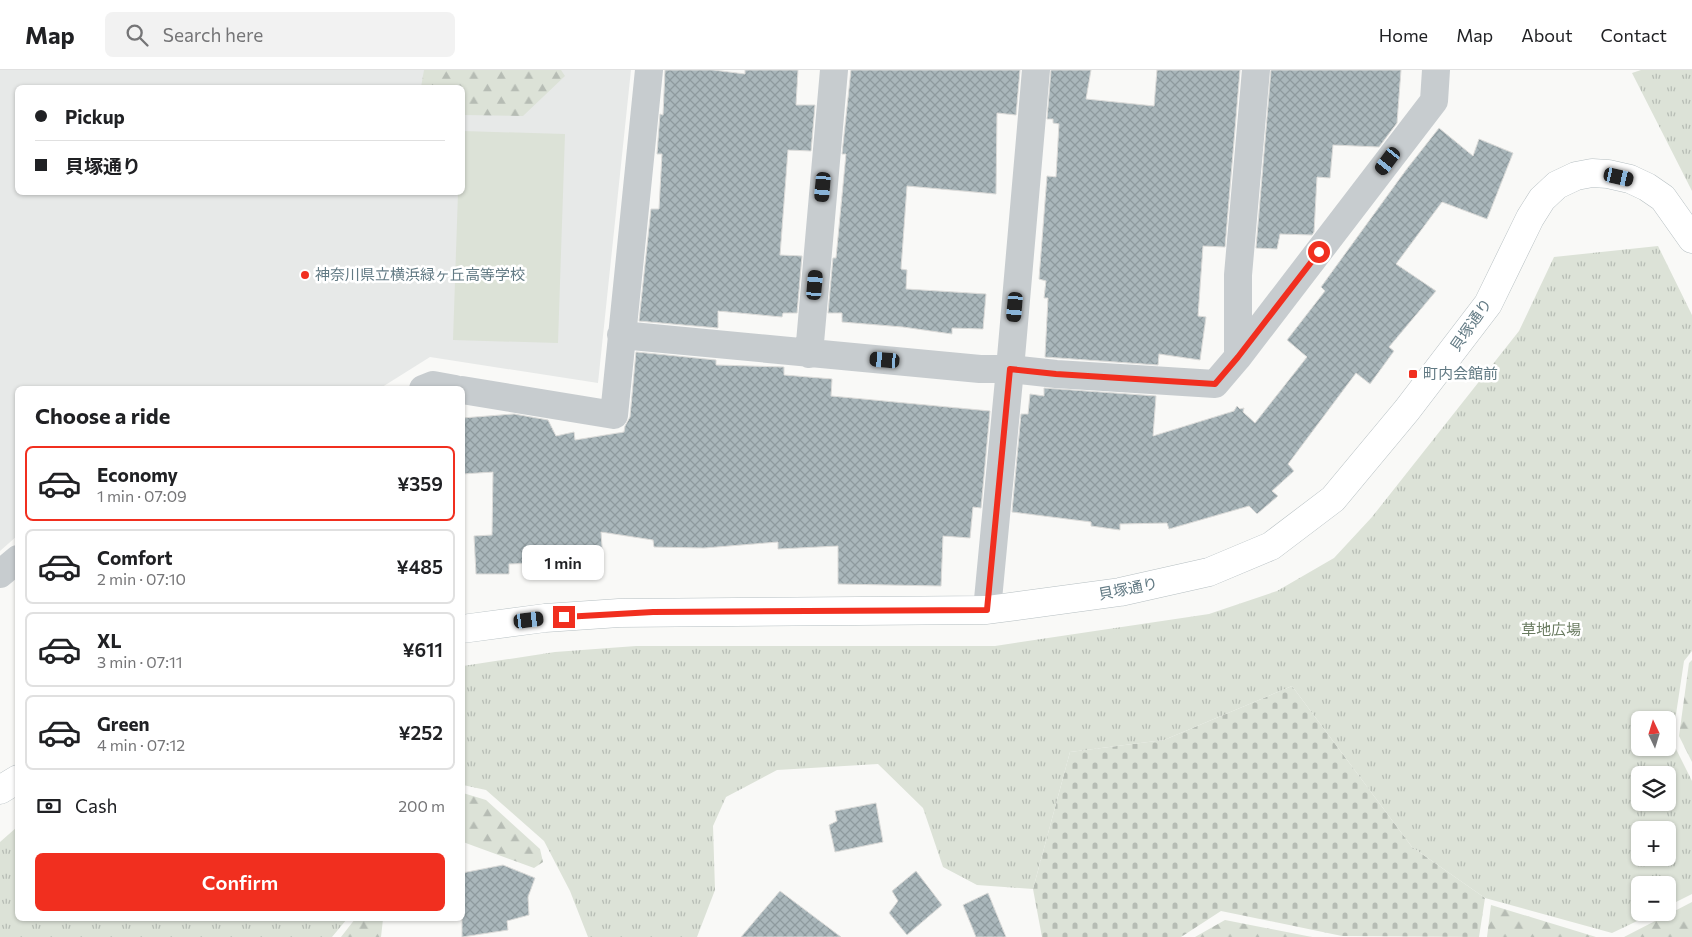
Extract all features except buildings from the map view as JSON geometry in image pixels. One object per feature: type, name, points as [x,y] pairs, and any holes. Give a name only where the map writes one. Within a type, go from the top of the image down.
[{"type":"street","points":[[465,390],[614,415],[649,70]]},
{"type":"street","points":[[809,354],[834,70]]},
{"type":"street","points":[[987,610],[1036,70]]},
{"type":"street","points":[[1238,357],[1238,275],[1256,70]]},
{"type":"street","points":[[621,335],[980,369],[1010,369],[1056,374],[1215,384],[1238,357],[1434,101],[1436,70]]},
{"type":"street","name":"貝塚通り","points":[[465,629],[545,618],[619,613],[987,610],[1120,592],[1209,572],[1271,546],[1333,499],[1407,410],[1488,304],[1521,234],[1542,199],[1556,185],[1576,176],[1592,173],[1608,174],[1630,179],[1647,187],[1663,198],[1692,239]]},
{"type":"street","points":[[0,574],[15,561]]},
{"type":"street","points":[[0,790],[15,781]]},
{"type":"shaded area","name":"神奈川県立横浜緑ヶ丘高等学校","points":[[0,70],[631,70],[598,383],[430,357],[384,386],[15,386],[15,538],[0,551]]},
{"type":"green space","points":[[424,70],[561,70],[565,76],[523,116],[465,115],[465,85],[421,85]]},
{"type":"green space","points":[[1641,70],[1692,70],[1692,191],[1632,73]]},
{"type":"green space","points":[[465,131],[565,134],[558,343],[453,340],[458,195],[465,195]]},
{"type":"green space","name":"草地広場","points":[[1658,246],[1692,315],[1692,651],[1684,661],[1676,714],[1676,711],[1631,711],[1631,756],[1676,756],[1676,749],[1692,781],[1692,894],[1676,902],[1676,876],[1631,876],[1631,921],[1637,921],[1612,933],[1485,898],[1412,847],[1292,686],[1164,740],[1070,752],[1033,889],[977,885],[943,867],[923,808],[878,764],[777,770],[726,797],[713,826],[715,890],[697,937],[588,937],[570,891],[544,841],[486,790],[465,785],[465,666],[555,652],[636,646],[995,646],[1209,614],[1277,591],[1334,558],[1372,517],[1519,331],[1554,257]]},
{"type":"green space","points":[[1692,660],[1692,762],[1679,736],[1689,663]]},
{"type":"green space","points":[[1292,686],[1412,847],[1485,898],[1479,937],[1342,936],[1221,911],[1181,937],[1042,937],[1033,889],[1070,752],[1164,740]]},
{"type":"green space","points":[[465,794],[486,800],[540,849],[543,862],[534,868],[465,843]]},
{"type":"green space","points":[[15,829],[15,921],[345,921],[332,937],[0,937],[0,842]]},
{"type":"green space","points":[[1692,902],[1692,937],[1624,937],[1655,921],[1676,921],[1676,910]]},
{"type":"green space","points":[[1491,905],[1596,937],[1487,937]]},
{"type":"green space","points":[[1225,920],[1312,937],[1195,937]]},
{"type":"green space","points":[[353,921],[383,921],[381,937],[341,937]]},
{"type":"place","name":"神奈川県立横浜緑ヶ丘高等学校","points":[[305,275]]},
{"type":"place","name":"町内会館前","points":[[1413,374]]},
{"type":"route","points":[[564,617],[653,612],[987,610],[1010,369],[1056,374],[1215,384],[1319,252]]}]
